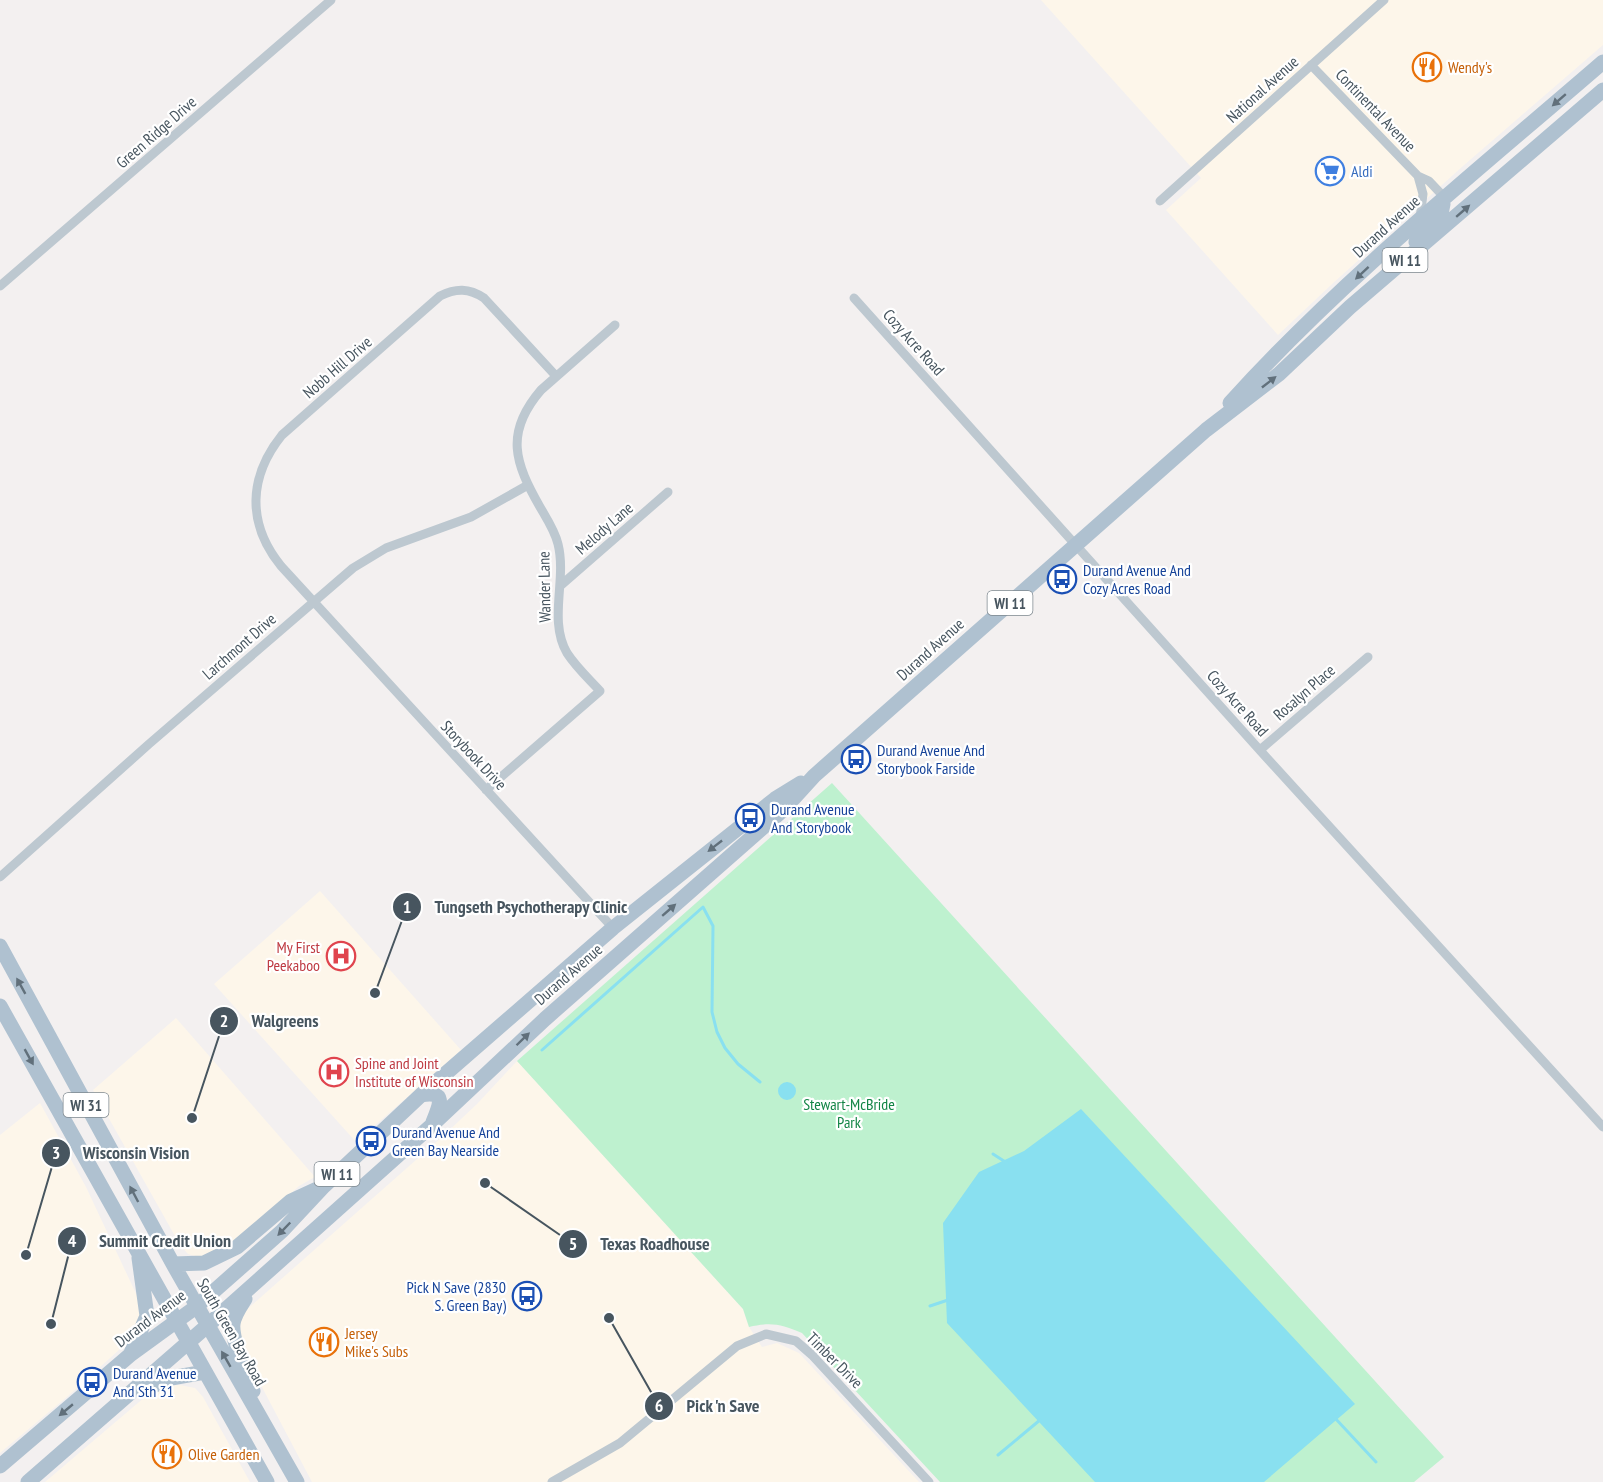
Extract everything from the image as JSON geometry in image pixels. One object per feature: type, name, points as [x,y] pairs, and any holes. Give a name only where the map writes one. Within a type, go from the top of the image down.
[{"type":"main road","name":"Durand Avenue","points":[[1206,430],[1268,362],[1420,219],[1603,62]]},
{"type":"main road","name":"Durand Avenue","points":[[28,1482],[251,1287],[432,1125],[545,1019],[784,809],[814,776],[1206,430],[1280,374],[1350,307],[1603,90]]},
{"type":"main road","points":[[1409,256],[1420,235],[1441,214],[1445,198]]},
{"type":"main road","name":"Durand Avenue","points":[[0,1466],[130,1355],[178,1322],[282,1232],[324,1186],[421,1095],[613,928],[776,799],[814,776]]},
{"type":"main road","name":"South Green Bay Road","points":[[0,946],[172,1264],[297,1482]]},
{"type":"main road","name":"WI 31","points":[[0,1006],[266,1480]]},
{"type":"main road","points":[[479,1044],[480,1079]]},
{"type":"main road","points":[[421,1095],[432,1093],[439,1099],[439,1107],[432,1125]]},
{"type":"main road","points":[[172,1264],[204,1263],[237,1247],[291,1201],[324,1186]]},
{"type":"main road","points":[[130,1355],[147,1316],[137,1249]]},
{"type":"main road","points":[[251,1287],[232,1326],[265,1425]]},
{"type":"main road","points":[[122,1400],[171,1378],[205,1372]]},
{"type":"street","name":"Green Ridge Drive","points":[[0,286],[331,0]]},
{"type":"street","name":"National Avenue","points":[[1160,201],[1383,0]]},
{"type":"street","name":"Continental Avenue","points":[[1311,65],[1418,176],[1429,181],[1445,198]]},
{"type":"street","name":"Continental Avenue","points":[[1418,176],[1423,194],[1420,219]]},
{"type":"street","name":"Nobb Hill Drive","points":[[314,601],[274,557],[262,535],[256,511],[258,478],[264,462],[282,435],[440,296],[451,291],[469,290],[484,298],[556,376]]},
{"type":"street","name":"Cozy Acre Road","points":[[854,298],[1603,1127]]},
{"type":"street","name":"Wander Lane","points":[[486,790],[600,691],[575,663],[563,643],[558,620],[560,555],[557,542],[528,485],[517,452],[520,425],[532,400],[540,390],[615,325]]},
{"type":"street","name":"Larchmont Drive","points":[[0,877],[149,744],[346,574],[369,557],[404,540],[471,517],[528,485]]},
{"type":"street","name":"Melody Lane","points":[[560,586],[668,492]]},
{"type":"street","name":"Storybook Drive","points":[[314,601],[613,928]]},
{"type":"street","name":"Rosalyn Place","points":[[1260,750],[1368,657]]},
{"type":"street","name":"Timber Drive","points":[[552,1482],[620,1443],[737,1346],[766,1334],[796,1341],[812,1355],[929,1482]]},
{"type":"shaded area","points":[[1041,0],[1603,0],[1603,45],[1463,166],[1278,335],[1166,210],[1201,178]]},
{"type":"shaded area","points":[[320,891],[461,1050],[356,1142],[214,984]]},
{"type":"shaded area","points":[[176,1018],[315,1177],[299,1186],[234,1244],[208,1256],[198,1257],[188,1254],[180,1245],[93,1090]]},
{"type":"shaded area","points":[[517,1061],[743,1309],[749,1327],[762,1347],[777,1343],[799,1353],[919,1482],[312,1482],[245,1355],[236,1331],[244,1312],[442,1137]]},
{"type":"shaded area","points":[[40,1103],[86,1187],[139,1300],[141,1320],[130,1340],[0,1453],[0,1135]]},
{"type":"shaded area","points":[[180,1385],[195,1388],[203,1397],[250,1482],[45,1482],[152,1391],[166,1386]]},
{"type":"green space","name":"Stewart-McBride Park","points":[[832,783],[1444,1457],[1414,1482],[940,1482],[802,1333],[776,1325],[749,1327],[743,1309],[517,1061]]},
{"type":"water","points":[[787,1082],[795,1087],[796,1091],[791,1099],[787,1100],[779,1095],[778,1091],[783,1083]]},
{"type":"water","points":[[1081,1109],[1355,1404],[1264,1482],[1095,1482],[947,1323],[943,1223],[979,1172],[1024,1151]]},
{"type":"waterway","points":[[542,1050],[703,907],[713,926],[712,1012],[717,1032],[725,1048],[738,1064],[760,1082]]},
{"type":"waterway","points":[[993,1154],[1007,1163]]},
{"type":"waterway","points":[[930,1306],[948,1300]]},
{"type":"waterway","points":[[1334,1417],[1376,1462]]},
{"type":"waterway","points":[[998,1455],[1040,1420]]},
{"type":"place","name":"Wendy's","points":[[1427,67]]},
{"type":"place","name":"Aldi","points":[[1330,171]]},
{"type":"place","name":"Durand Avenue And Cozy Acres Road","points":[[1062,579]]},
{"type":"place","name":"Durand Avenue And Storybook Farside","points":[[856,759]]},
{"type":"place","name":"Durand Avenue And Storybook","points":[[750,818]]},
{"type":"place","name":"My First Peekaboo","points":[[341,956]]},
{"type":"place","name":"Tungseth Psychotherapy Clinic","points":[[375,993]]},
{"type":"place","name":"Spine and Joint Institute of Wisconsin","points":[[334,1072]]},
{"type":"place","name":"Walgreens","points":[[192,1118]]},
{"type":"place","name":"Durand Avenue And Green Bay Nearside","points":[[371,1141]]},
{"type":"place","name":"Texas Roadhouse","points":[[485,1183]]},
{"type":"place","name":"Wisconsin Vision","points":[[26,1255]]},
{"type":"place","name":"Pick N Save (2830 S. Green Bay)","points":[[527,1296]]},
{"type":"place","name":"Pick 'n Save","points":[[609,1318]]},
{"type":"place","name":"Summit Credit Union","points":[[51,1324]]},
{"type":"place","name":"Jersey Mike's Subs","points":[[324,1342]]},
{"type":"place","name":"Durand Avenue And Sth 31","points":[[92,1382]]},
{"type":"place","name":"Olive Garden","points":[[167,1454]]}]
